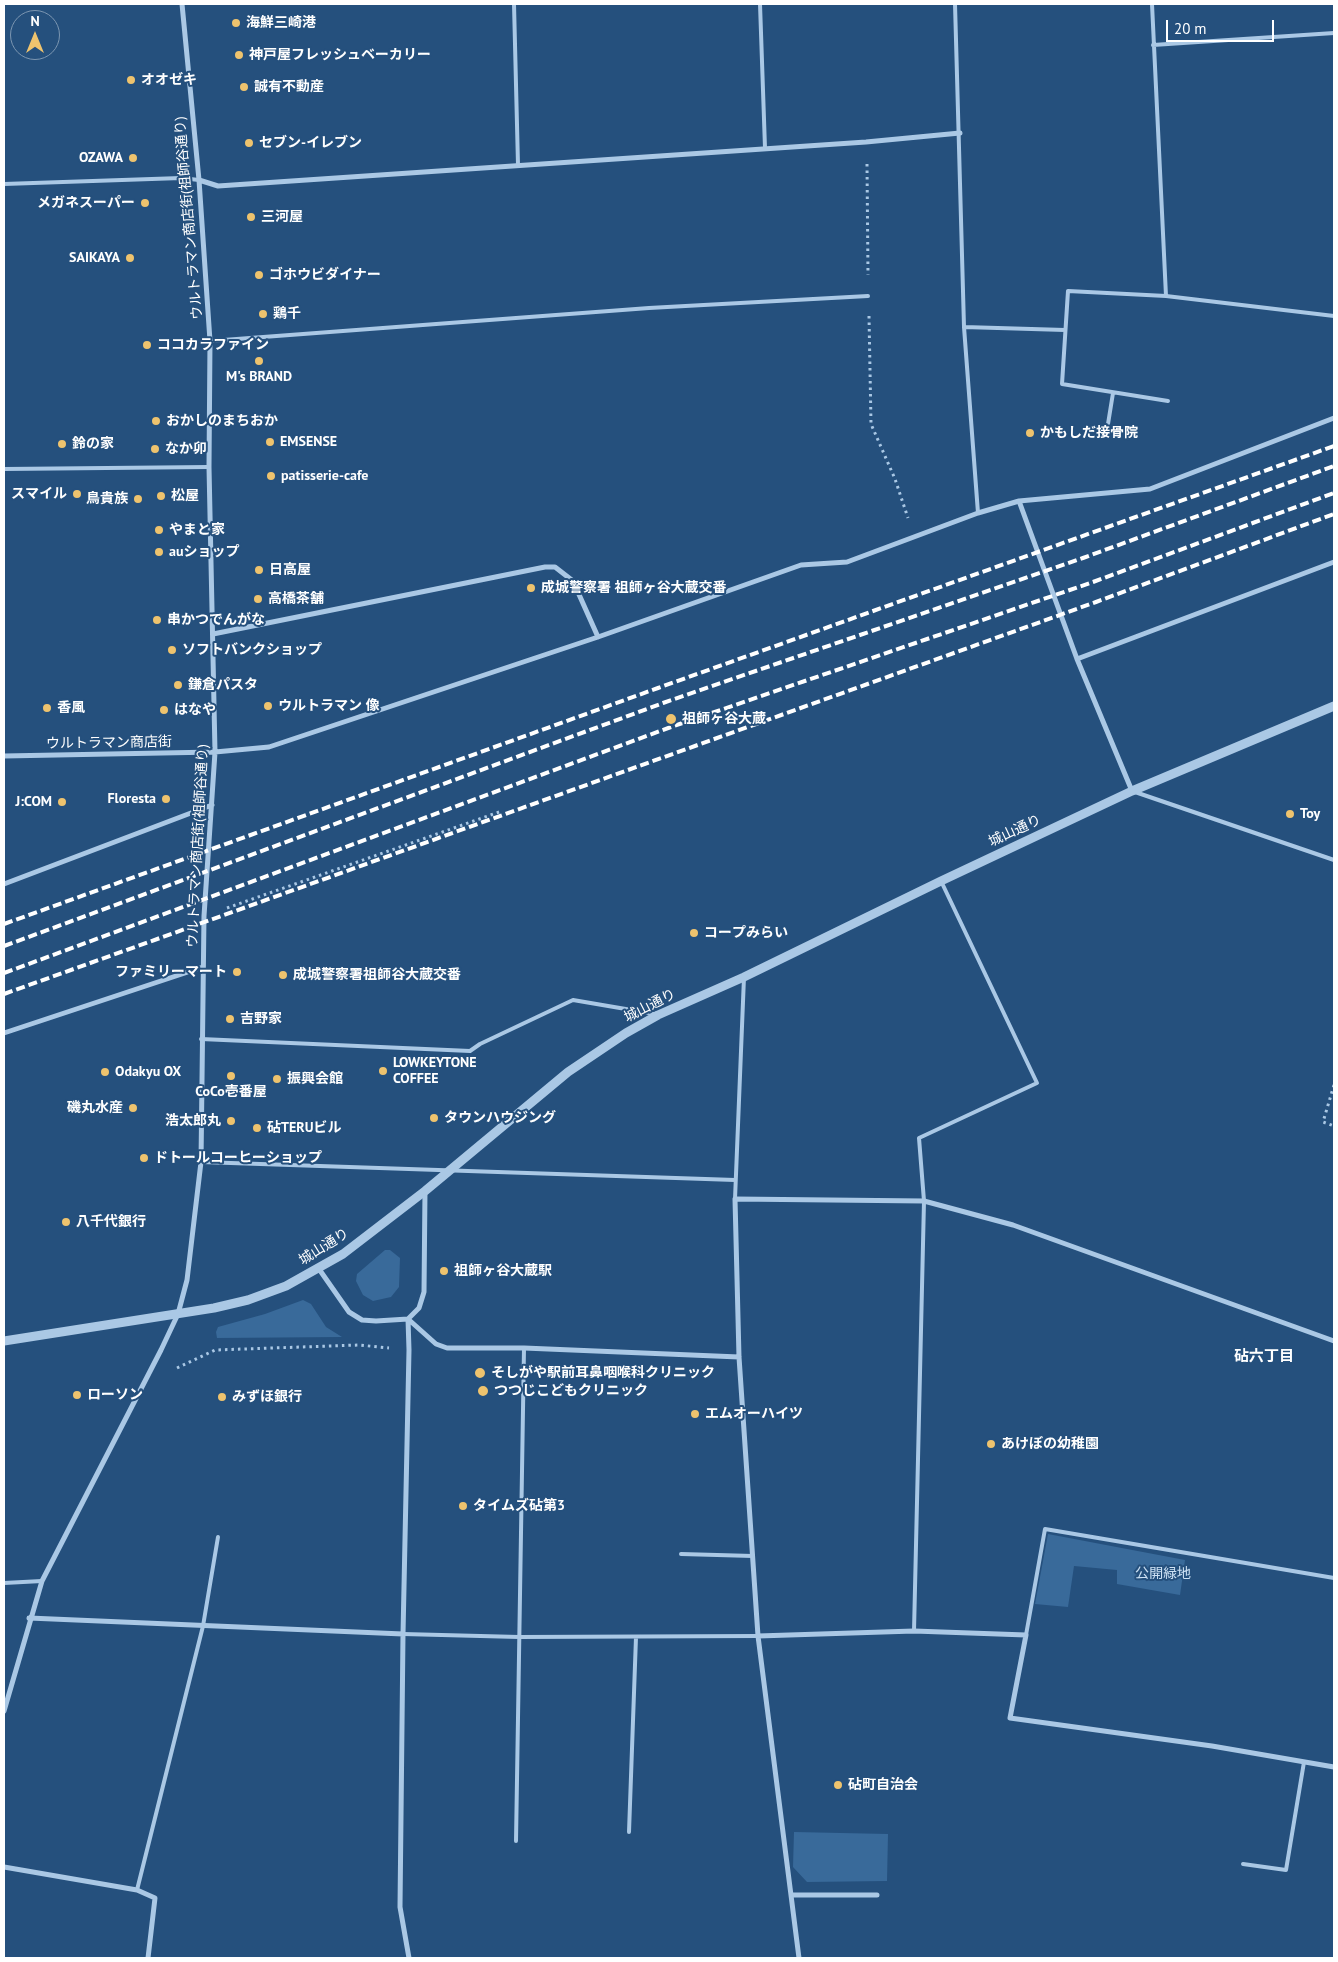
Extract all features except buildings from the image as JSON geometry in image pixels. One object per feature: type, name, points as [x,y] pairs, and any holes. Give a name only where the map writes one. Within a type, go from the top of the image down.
[{"type":"street","name":"ウルトラマン商店街(祖師谷通り)","points":[[4,1711],[42,1580],[178,1314],[187,1280],[200,1162],[204,916],[215,752],[209,467],[210,340],[199,180],[182,4]]},
{"type":"street","points":[[199,180],[218,186],[866,142],[960,133]]},
{"type":"street","name":"ウルトラマン商店街","points":[[4,756],[215,752],[269,747],[598,637],[801,565],[847,562],[978,512],[1019,501],[1150,489],[1334,418]]},
{"type":"street","points":[[1019,501],[1077,659],[1132,791]]},
{"type":"street","points":[[1077,659],[1334,562]]},
{"type":"street","points":[[213,634],[544,567],[555,567],[573,581],[598,637]]},
{"type":"street","name":"城山通り","points":[[4,1342],[178,1314],[248,1300],[286,1286],[343,1254],[424,1191],[568,1072],[600,1049],[658,1015],[744,978],[941,881],[1132,791],[1334,706]]},
{"type":"street","points":[[4,884],[212,806]]},
{"type":"street","points":[[4,1033],[203,967]]},
{"type":"street","points":[[319,1269],[349,1312],[362,1320],[408,1319],[419,1308],[424,1292],[424,1191]]},
{"type":"street","points":[[799,1958],[758,1636],[739,1357],[734,1199],[924,1201],[1013,1225],[1334,1341]]},
{"type":"street","points":[[408,1319],[436,1344],[447,1348],[524,1348],[739,1357]]},
{"type":"street","points":[[408,1319],[410,1350],[403,1634],[400,1907],[409,1958]]},
{"type":"street","points":[[30,1618],[403,1634]]},
{"type":"street","points":[[758,1636],[914,1631],[1026,1635],[1010,1718],[1212,1746],[1334,1767]]},
{"type":"street","points":[[4,1867],[137,1890],[155,1898],[148,1958]]},
{"type":"street","points":[[791,1896],[877,1895]]},
{"type":"lane","points":[[514,4],[518,166]]},
{"type":"lane","points":[[760,4],[765,148]]},
{"type":"lane","points":[[955,4],[964,327],[978,512]]},
{"type":"lane","points":[[1152,4],[1166,296]]},
{"type":"lane","points":[[1153,45],[1334,32]]},
{"type":"lane","points":[[4,184],[181,178],[199,180]]},
{"type":"lane","points":[[1168,401],[1062,384],[1068,291],[1166,296],[1334,316]]},
{"type":"lane","points":[[210,340],[649,308],[868,296]]},
{"type":"lane","points":[[964,327],[1066,330]]},
{"type":"lane","points":[[1108,424],[1113,393]]},
{"type":"lane","points":[[4,469],[209,467]]},
{"type":"lane","points":[[1132,791],[1334,860]]},
{"type":"lane","points":[[914,1631],[924,1201],[919,1138],[1037,1084],[941,881]]},
{"type":"lane","points":[[734,1199],[744,978]]},
{"type":"lane","points":[[201,1039],[470,1051],[480,1044],[573,1000],[658,1015]]},
{"type":"lane","points":[[200,1162],[446,1172],[735,1180]]},
{"type":"lane","points":[[516,1841],[524,1348]]},
{"type":"lane","points":[[1026,1635],[1045,1529],[1334,1578]]},
{"type":"lane","points":[[137,1890],[203,1626],[218,1537]]},
{"type":"lane","points":[[681,1554],[753,1556]]},
{"type":"lane","points":[[4,1583],[42,1580]]},
{"type":"lane","points":[[403,1634],[519,1637],[758,1636]]},
{"type":"lane","points":[[629,1832],[636,1637]]},
{"type":"lane","points":[[1243,1864],[1286,1870],[1304,1762]]},
{"type":"path","points":[[866,142],[871,424],[895,479],[914,537]]},
{"type":"path","points":[[204,916],[502,811]]},
{"type":"path","points":[[1334,1086],[1322,1122],[1334,1126]]},
{"type":"path","points":[[174,1369],[215,1350],[359,1345],[410,1350]]},
{"type":"green space","points":[[385,1250],[390,1250],[400,1258],[399,1287],[391,1297],[373,1301],[363,1295],[356,1281],[357,1274]]},
{"type":"green space","points":[[303,1300],[311,1304],[326,1327],[342,1337],[217,1338],[216,1332],[218,1327],[265,1314]]},
{"type":"green space","name":"公開緑地","points":[[1048,1534],[1185,1560],[1180,1595],[1117,1584],[1117,1570],[1074,1566],[1068,1607],[1035,1604]]},
{"type":"green space","points":[[794,1832],[888,1834],[887,1881],[807,1882],[793,1867]]},
{"type":"railway","points":[[4,924],[1334,446]]},
{"type":"railway","points":[[4,946],[663,703],[1083,558],[1334,466]]},
{"type":"railway","points":[[4,973],[671,727],[1093,582],[1334,493]]},
{"type":"railway","points":[[4,994],[1096,602],[1334,514]]},
{"type":"place","name":"海鮮三崎港","points":[[236,23]]},
{"type":"place","name":"神戸屋フレッシュベーカリー","points":[[239,55]]},
{"type":"place","name":"オオゼキ","points":[[131,80]]},
{"type":"place","name":"誠有不動産","points":[[244,87]]},
{"type":"place","name":"セブン-イレブン","points":[[249,143]]},
{"type":"place","name":"OZAWA","points":[[133,158]]},
{"type":"place","name":"メガネスーパー","points":[[145,203]]},
{"type":"place","name":"三河屋","points":[[251,217]]},
{"type":"place","name":"SAIKAYA","points":[[130,258]]},
{"type":"place","name":"ゴホウビダイナー","points":[[259,275]]},
{"type":"place","name":"鶏千","points":[[263,314]]},
{"type":"place","name":"ココカラファイン","points":[[147,345]]},
{"type":"place","name":"M's BRAND","points":[[259,361]]},
{"type":"place","name":"おかしのまちおか","points":[[156,421]]},
{"type":"place","name":"かもしだ接骨院","points":[[1030,433]]},
{"type":"place","name":"EMSENSE","points":[[270,442]]},
{"type":"place","name":"鈴の家","points":[[62,444]]},
{"type":"place","name":"なか卯","points":[[155,449]]},
{"type":"place","name":"patisserie-cafe","points":[[271,476]]},
{"type":"place","name":"スマイル","points":[[77,494]]},
{"type":"place","name":"松屋","points":[[161,496]]},
{"type":"place","name":"鳥貴族","points":[[138,499]]},
{"type":"place","name":"やまと家","points":[[159,530]]},
{"type":"place","name":"auショップ","points":[[159,552]]},
{"type":"place","name":"日高屋","points":[[259,570]]},
{"type":"place","name":"成城警察署 祖師ヶ谷大蔵交番","points":[[531,588]]},
{"type":"place","name":"高橋茶舗","points":[[258,599]]},
{"type":"place","name":"串かつでんがな","points":[[157,620]]},
{"type":"place","name":"ソフトバンクショップ","points":[[172,650]]},
{"type":"place","name":"鎌倉パスタ","points":[[178,685]]},
{"type":"place","name":"ウルトラマン 像","points":[[268,706]]},
{"type":"place","name":"香風","points":[[47,708]]},
{"type":"place","name":"はなや","points":[[164,710]]},
{"type":"place","name":"祖師ヶ谷大蔵","points":[[671,719]]},
{"type":"place","name":"Floresta","points":[[166,799]]},
{"type":"place","name":"J:COM","points":[[62,802]]},
{"type":"place","name":"Toy","points":[[1290,814]]},
{"type":"place","name":"コープみらい","points":[[694,933]]},
{"type":"place","name":"ファミリーマート","points":[[237,972]]},
{"type":"place","name":"成城警察署祖師谷大蔵交番","points":[[283,975]]},
{"type":"place","name":"吉野家","points":[[230,1019]]},
{"type":"place","name":"LOWKEYTONE COFFEE","points":[[383,1071]]},
{"type":"place","name":"Odakyu OX","points":[[105,1072]]},
{"type":"place","name":"CoCo壱番屋","points":[[231,1076]]},
{"type":"place","name":"振興会館","points":[[277,1079]]},
{"type":"place","name":"磯丸水産","points":[[133,1108]]},
{"type":"place","name":"タウンハウジング","points":[[434,1118]]},
{"type":"place","name":"浩太郎丸","points":[[231,1121]]},
{"type":"place","name":"砧TERUビル","points":[[257,1128]]},
{"type":"place","name":"ドトールコーヒーショップ","points":[[144,1158]]},
{"type":"place","name":"八千代銀行","points":[[66,1222]]},
{"type":"place","name":"祖師ヶ谷大蔵駅","points":[[444,1271]]},
{"type":"place","name":"そしがや駅前耳鼻咽喉科クリニック","points":[[480,1373]]},
{"type":"place","name":"つつじこどもクリニック","points":[[483,1391]]},
{"type":"place","name":"ローソン","points":[[77,1395]]},
{"type":"place","name":"みずほ銀行","points":[[222,1397]]},
{"type":"place","name":"エムオーハイツ","points":[[695,1414]]},
{"type":"place","name":"あけぼの幼稚園","points":[[991,1444]]},
{"type":"place","name":"タイムズ砧第3","points":[[463,1506]]},
{"type":"place","name":"砧町自治会","points":[[838,1785]]},
{"type":"district","name":"砧六丁目","points":[[1264,1357]]}]
